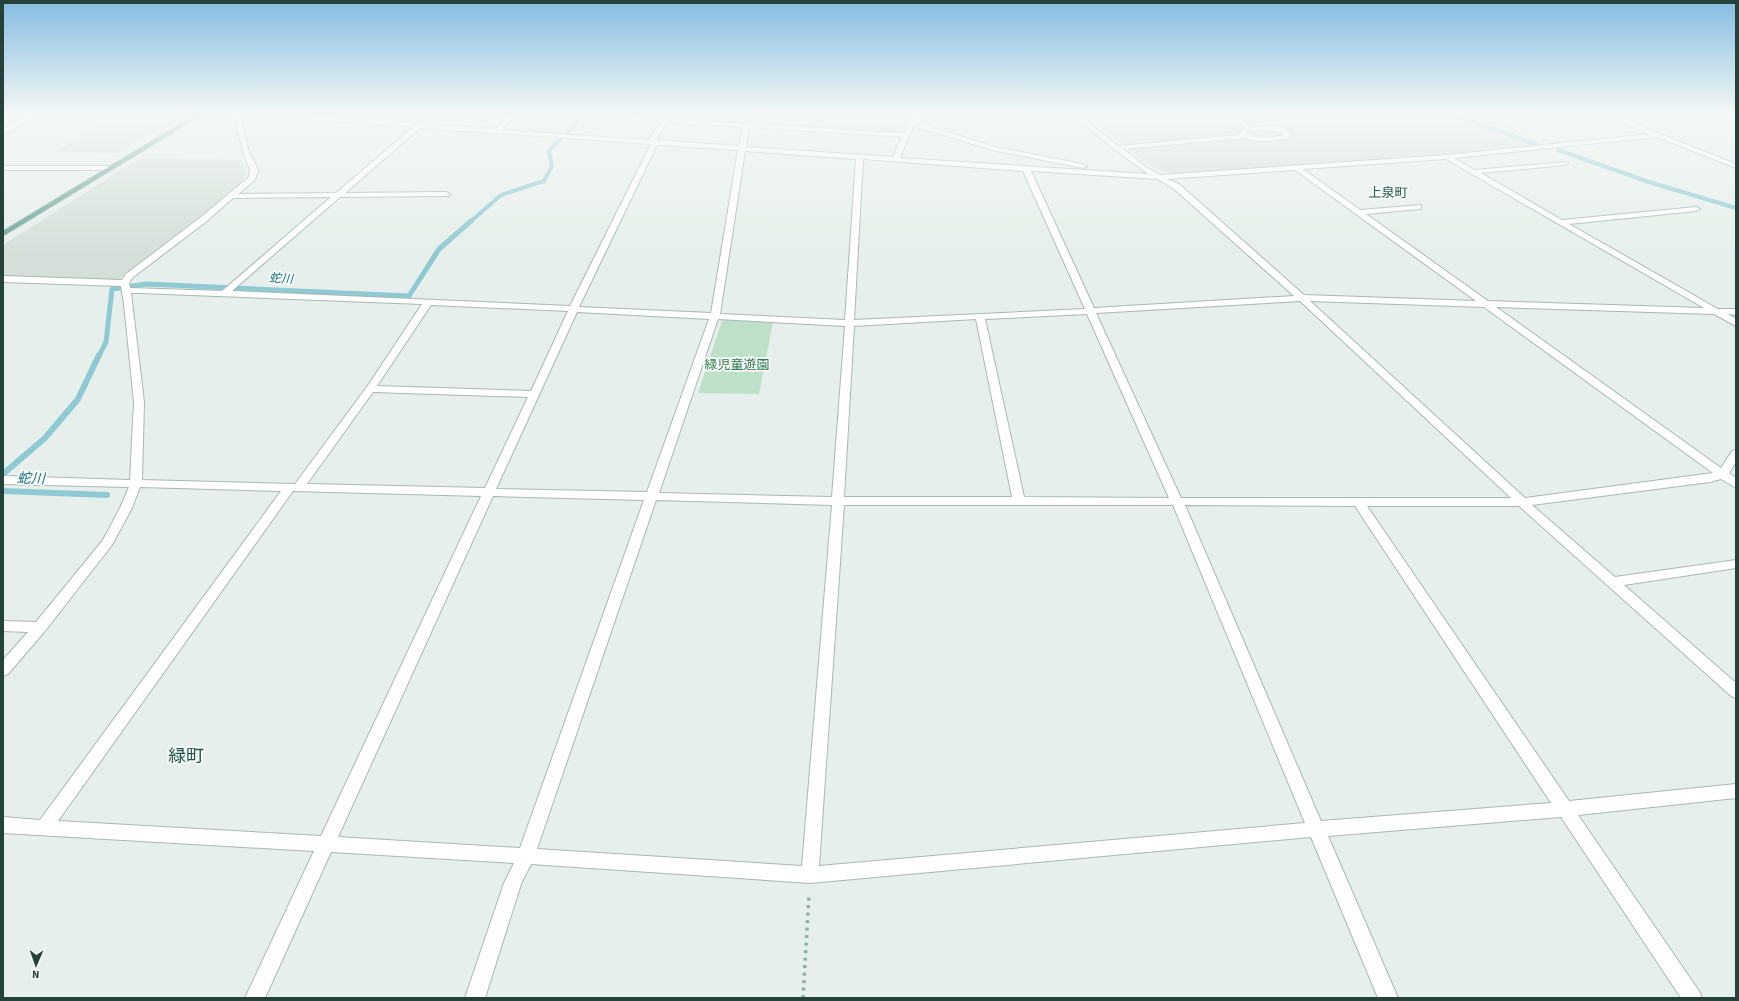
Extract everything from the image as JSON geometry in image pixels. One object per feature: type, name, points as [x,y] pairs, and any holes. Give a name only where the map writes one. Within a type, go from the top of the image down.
[{"type":"main road","points":[[3,234],[122,161]]},
{"type":"street","points":[[3,670],[40,627],[108,542],[126,508],[136,483],[139,402],[126,287],[129,276],[252,178],[254,170],[250,161]]},
{"type":"street","points":[[226,292],[378,161]]},
{"type":"street","points":[[255,998],[327,845],[534,394],[644,161]]},
{"type":"street","points":[[475,998],[513,883],[526,856],[715,315],[741,161]]},
{"type":"street","points":[[810,875],[838,501],[848,323],[860,161]]},
{"type":"street","points":[[918,161],[1158,177],[1396,161]]},
{"type":"street","points":[[1051,161],[1121,175]]},
{"type":"street","points":[[1132,161],[1142,169],[1176,186],[1302,298],[1522,502],[1736,692]]},
{"type":"street","points":[[1454,161],[1736,323]]},
{"type":"street","points":[[1723,161],[1736,166]]},
{"type":"street","points":[[1474,172],[1565,164]]},
{"type":"street","points":[[3,168],[110,168]]},
{"type":"street","points":[[3,177],[19,168]]},
{"type":"street","points":[[1297,168],[1736,484]]},
{"type":"street","points":[[1026,169],[1177,501],[1318,829],[1388,998]]},
{"type":"street","points":[[231,196],[446,194]]},
{"type":"street","points":[[1360,212],[1418,207]]},
{"type":"street","points":[[1561,222],[1696,209]]},
{"type":"street","points":[[3,279],[126,287],[139,290],[226,292],[574,308],[848,323],[1091,311],[1302,298],[1736,312]]},
{"type":"street","points":[[44,827],[295,487],[370,389],[428,302]]},
{"type":"street","points":[[980,317],[1019,501]]},
{"type":"street","points":[[370,389],[534,394]]},
{"type":"street","points":[[3,480],[838,501],[1522,502],[1710,478],[1722,474],[1736,453]]},
{"type":"street","points":[[1358,501],[1692,998]]},
{"type":"street","points":[[1612,582],[1736,564]]},
{"type":"street","points":[[3,626],[40,627]]},
{"type":"street","points":[[3,825],[526,856],[810,875],[1318,829],[1564,809],[1736,791]]},
{"type":"path","points":[[803,998],[810,875]]},
{"type":"shaded area","points":[[136,161],[242,161],[246,174],[242,182],[228,195],[117,281],[3,277],[3,245]]},
{"type":"shaded area","points":[[1144,161],[1367,161],[1184,174],[1172,173],[1152,167]]},
{"type":"green space","name":"緑児童遊園","points":[[722,321],[773,322],[759,394],[698,393]]},
{"type":"waterway","name":"蛇川","points":[[470,222],[501,195],[544,181],[552,166],[551,161]]},
{"type":"waterway","points":[[1588,161],[1649,182],[1736,208]]},
{"type":"waterway","name":"蛇川","points":[[99,356],[106,342],[112,289],[146,284],[409,296],[439,249],[471,221]]},
{"type":"waterway","name":"蛇川","points":[[3,474],[45,438],[78,399],[99,355]]},
{"type":"waterway","name":"蛇川","points":[[3,491],[107,495]]},
{"type":"district","name":"上泉町","points":[[1388,193]]},
{"type":"district","name":"緑町","points":[[186,756]]}]
